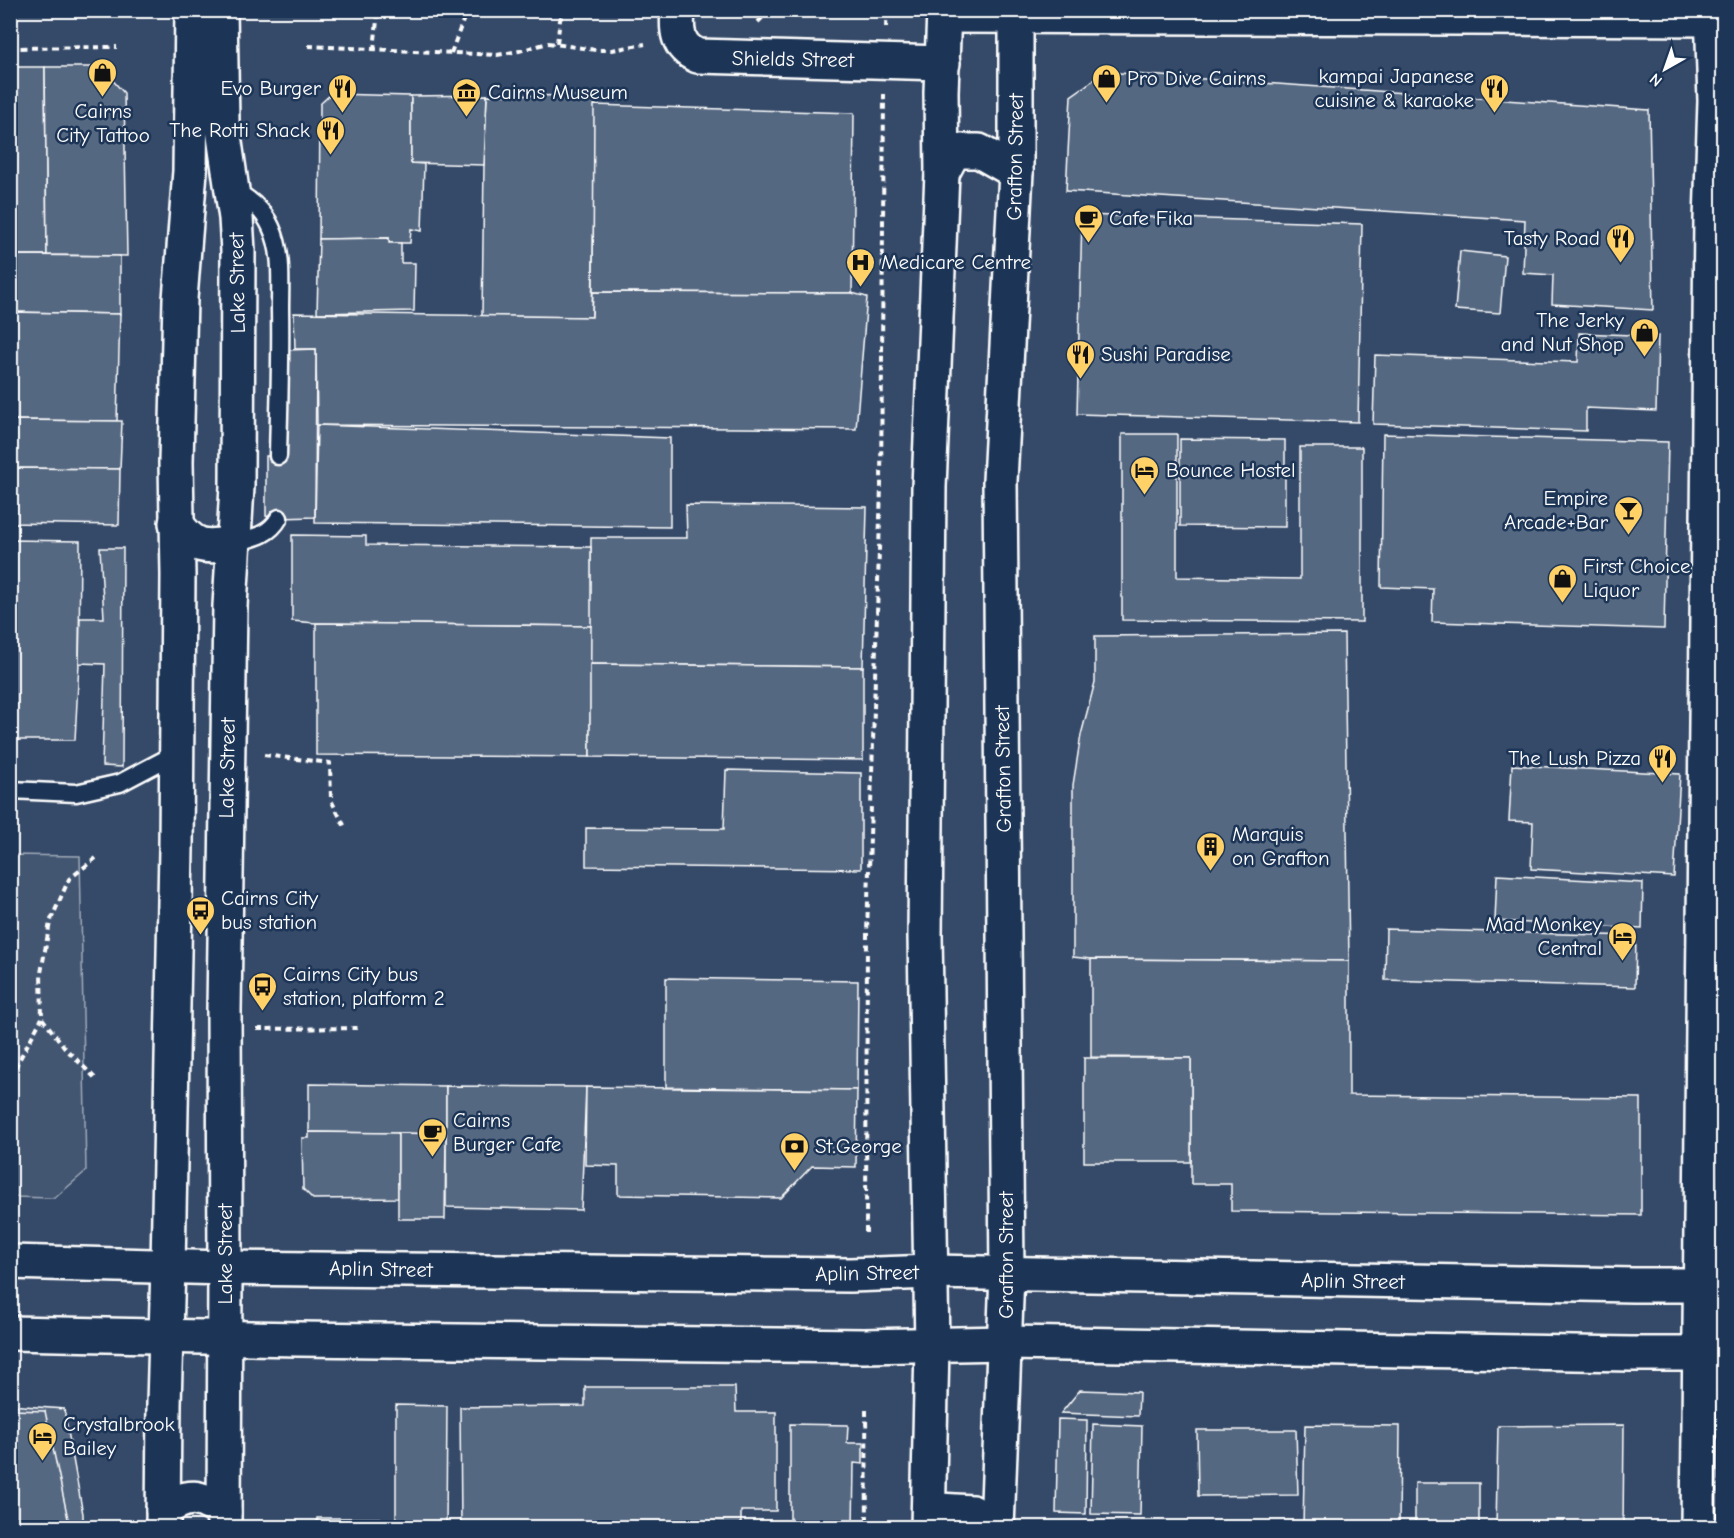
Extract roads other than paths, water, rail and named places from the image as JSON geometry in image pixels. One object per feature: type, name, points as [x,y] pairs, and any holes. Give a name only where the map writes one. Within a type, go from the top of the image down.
[{"type":"main road","points":[[163,1519],[177,753],[176,523],[180,299],[190,171],[192,10]]},
{"type":"main road","name":"Lake Street","points":[[220,10],[222,122],[234,203],[238,251],[237,475],[230,606],[227,753],[224,1032],[224,1520]]},
{"type":"main road","points":[[928,1527],[932,1272],[925,935],[930,487],[942,173],[941,92],[944,14],[1016,13],[1716,16],[1712,1285],[1711,1353],[1698,1527]]},
{"type":"main road","name":"Grafton Street","points":[[998,1527],[1007,1274],[1000,481],[1016,172],[1016,13]]},
{"type":"main road","name":"Shields Street","points":[[678,23],[680,42],[688,51],[705,57],[943,63]]},
{"type":"main road","points":[[942,173],[954,151],[979,151],[1016,172]]},
{"type":"main road","points":[[186,224],[198,215],[211,210],[226,211],[234,203]]},
{"type":"main road","points":[[176,523],[189,539],[198,545],[212,547],[234,543]]},
{"type":"main road","name":"Aplin Street","points":[[10,1262],[225,1268],[850,1275],[932,1272],[1712,1285]]},
{"type":"main road","points":[[10,1333],[300,1339],[932,1346],[1005,1343],[1631,1354],[1711,1353]]},
{"type":"main road","points":[[163,1519],[182,1499],[203,1498],[224,1520]]},
{"type":"main road","points":[[928,1527],[939,1510],[972,1512],[998,1527]]},
{"type":"lane","points":[[234,203],[252,201],[272,227],[279,248],[281,353],[278,456]]},
{"type":"lane","points":[[234,543],[267,533],[279,518]]},
{"type":"lane","points":[[10,790],[76,793],[120,783],[177,753]]},
{"type":"place","name":"Cairns City Tattoo","points":[[103,98]]},
{"type":"place","name":"Pro Dive Cairns","points":[[1106,104]]},
{"type":"place","name":"Evo Burger","points":[[342,114]]},
{"type":"place","name":"kampai Japanese cuisine & karaoke","points":[[1495,114]]},
{"type":"place","name":"Cairns Museum","points":[[467,118]]},
{"type":"place","name":"The Rotti Shack","points":[[331,156]]},
{"type":"place","name":"Cafe Fika","points":[[1088,244]]},
{"type":"place","name":"Tasty Road","points":[[1621,264]]},
{"type":"place","name":"Medicare Centre","points":[[860,288]]},
{"type":"place","name":"The Jerky and Nut Shop","points":[[1645,358]]},
{"type":"place","name":"Sushi Paradise","points":[[1080,380]]},
{"type":"place","name":"Bounce Hostel","points":[[1145,496]]},
{"type":"place","name":"Empire Arcade+Bar","points":[[1629,536]]},
{"type":"place","name":"First Choice Liquor","points":[[1562,604]]},
{"type":"place","name":"The Lush Pizza","points":[[1662,784]]},
{"type":"place","name":"Marquis on Grafton","points":[[1211,872]]},
{"type":"place","name":"Cairns City bus station","points":[[200,936]]},
{"type":"place","name":"Mad Monkey Central","points":[[1623,962]]},
{"type":"place","name":"Cairns City bus station, platform 2","points":[[262,1012]]},
{"type":"place","name":"Cairns Burger Cafe","points":[[432,1158]]},
{"type":"place","name":"St.George","points":[[794,1172]]},
{"type":"place","name":"Crystalbrook Bailey","points":[[42,1462]]}]
